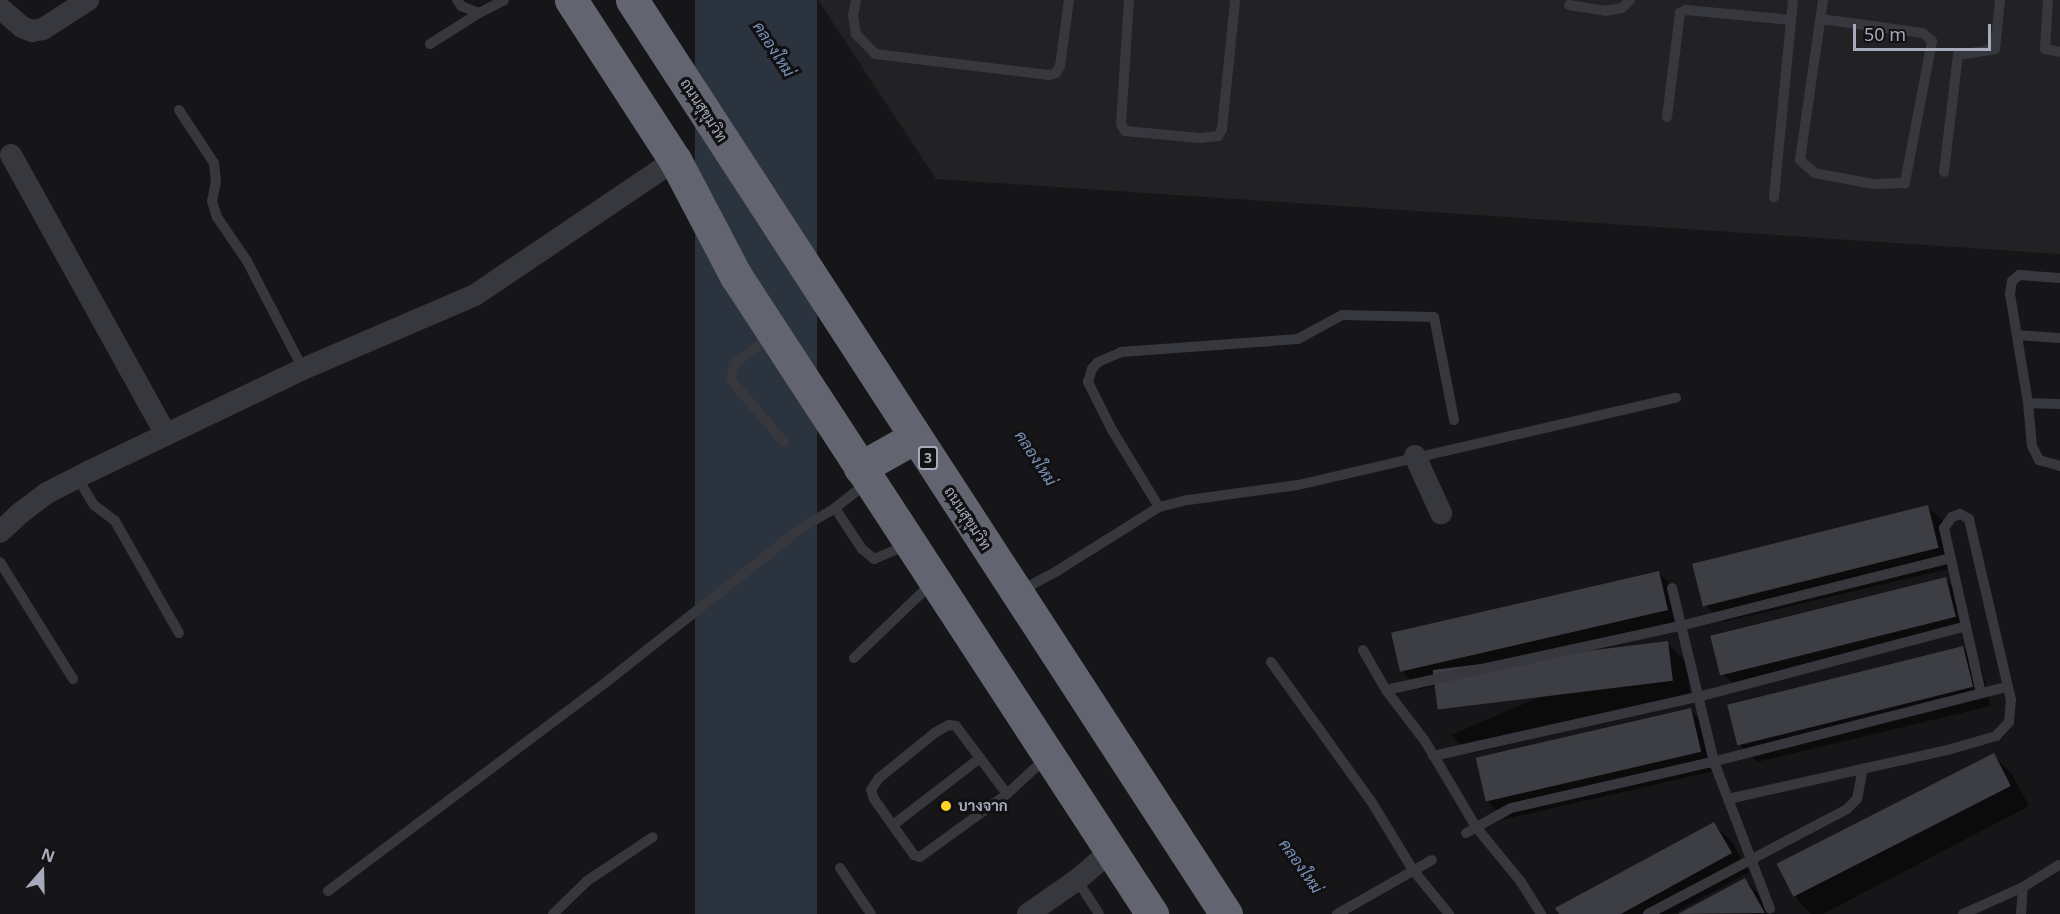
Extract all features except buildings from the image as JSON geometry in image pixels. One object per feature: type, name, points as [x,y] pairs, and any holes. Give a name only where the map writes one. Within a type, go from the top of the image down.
[{"type":"highway","points":[[571,0],[675,160],[736,276],[1152,914]]},
{"type":"highway","name":"ถนนสุขุมวิท","points":[[640,6],[915,437],[1226,914]]},
{"type":"highway","points":[[864,475],[915,437]]},
{"type":"street","points":[[0,8],[22,27],[32,30],[43,29],[88,0]]},
{"type":"street","points":[[10,155],[166,435]]},
{"type":"street","points":[[0,532],[47,493],[77,477],[303,369],[476,295],[675,160]]},
{"type":"street","points":[[1414,456],[1441,513]]},
{"type":"street","points":[[1028,914],[1077,880],[1111,851]]},
{"type":"lane","points":[[457,0],[460,6],[479,13]]},
{"type":"lane","points":[[430,44],[504,0]]},
{"type":"lane","points":[[855,0],[852,15],[856,34],[875,54],[1049,75],[1056,73],[1060,66],[1069,0]]},
{"type":"lane","points":[[1129,0],[1121,124],[1125,131],[1200,138],[1218,136],[1222,129],[1235,0]]},
{"type":"lane","points":[[1569,5],[1605,11],[1622,8],[1630,0]]},
{"type":"lane","points":[[1774,197],[1793,0]]},
{"type":"lane","points":[[1821,19],[1923,33],[1932,41],[1905,183],[1873,184],[1815,173],[1800,160],[1823,0]]},
{"type":"lane","points":[[1944,172],[1958,55],[1995,49],[2000,0]]},
{"type":"lane","points":[[2048,0],[2046,49],[2060,52]]},
{"type":"lane","points":[[1668,117],[1677,18],[1680,13],[1686,10],[1791,20]]},
{"type":"lane","points":[[179,110],[214,163],[216,181],[212,201],[218,217],[247,261],[303,369]]},
{"type":"lane","points":[[2060,278],[2019,275],[2012,280],[2010,294],[2028,403],[2032,446],[2038,460],[2060,466]]},
{"type":"lane","points":[[1156,509],[1088,382],[1094,365],[1121,352],[1298,339],[1342,315],[1434,317],[1454,420]]},
{"type":"lane","points":[[775,333],[733,365],[732,381],[783,442]]},
{"type":"lane","points":[[2017,334],[2060,338]]},
{"type":"lane","points":[[1017,592],[1057,571],[1156,509],[1188,500],[1298,485],[1414,456],[1676,398]]},
{"type":"lane","points":[[2028,403],[2060,404]]},
{"type":"lane","points":[[327,891],[604,683],[801,528],[835,508],[864,475]]},
{"type":"lane","points":[[77,477],[94,505],[115,521],[179,633]]},
{"type":"lane","points":[[835,508],[862,549],[874,559],[898,549],[906,536]]},
{"type":"lane","points":[[1728,799],[1996,736],[2009,722],[2011,700],[1969,519],[1960,514],[1952,517],[1944,528],[1981,693]]},
{"type":"lane","points":[[1386,690],[1680,626],[1951,558]]},
{"type":"lane","points":[[0,562],[73,679]]},
{"type":"lane","points":[[854,658],[935,581]]},
{"type":"lane","points":[[1672,588],[1714,762],[1770,909]]},
{"type":"lane","points":[[1433,756],[1698,697],[1966,626]]},
{"type":"lane","points":[[1363,650],[1386,690],[1433,756],[1476,827],[1521,882],[1541,914]]},
{"type":"lane","points":[[1271,662],[1371,801],[1413,870],[1449,914]]},
{"type":"lane","points":[[1466,833],[1511,808],[1714,762],[2007,687]]},
{"type":"lane","points":[[1007,794],[956,726],[944,727],[936,732],[875,783],[871,790],[874,799],[914,855],[920,857],[1007,794],[1049,755]]},
{"type":"lane","points":[[893,825],[980,758]]},
{"type":"lane","points":[[1648,914],[1847,809],[1857,799],[1863,769]]},
{"type":"lane","points":[[553,914],[587,881],[652,837]]},
{"type":"lane","points":[[1337,914],[1432,860]]},
{"type":"lane","points":[[1963,914],[2023,887],[2060,864]]},
{"type":"lane","points":[[840,868],[871,914]]},
{"type":"lane","points":[[1077,880],[1099,914]]},
{"type":"lane","points":[[2021,914],[2023,887]]},
{"type":"shaded area","points":[[818,0],[2060,0],[2060,254],[936,179]]},
{"type":"water","name":"คลองใหม่","points":[[695,0],[817,0],[817,914],[695,914]]},
{"type":"place","name":"บางจาก","points":[[946,806]]}]
